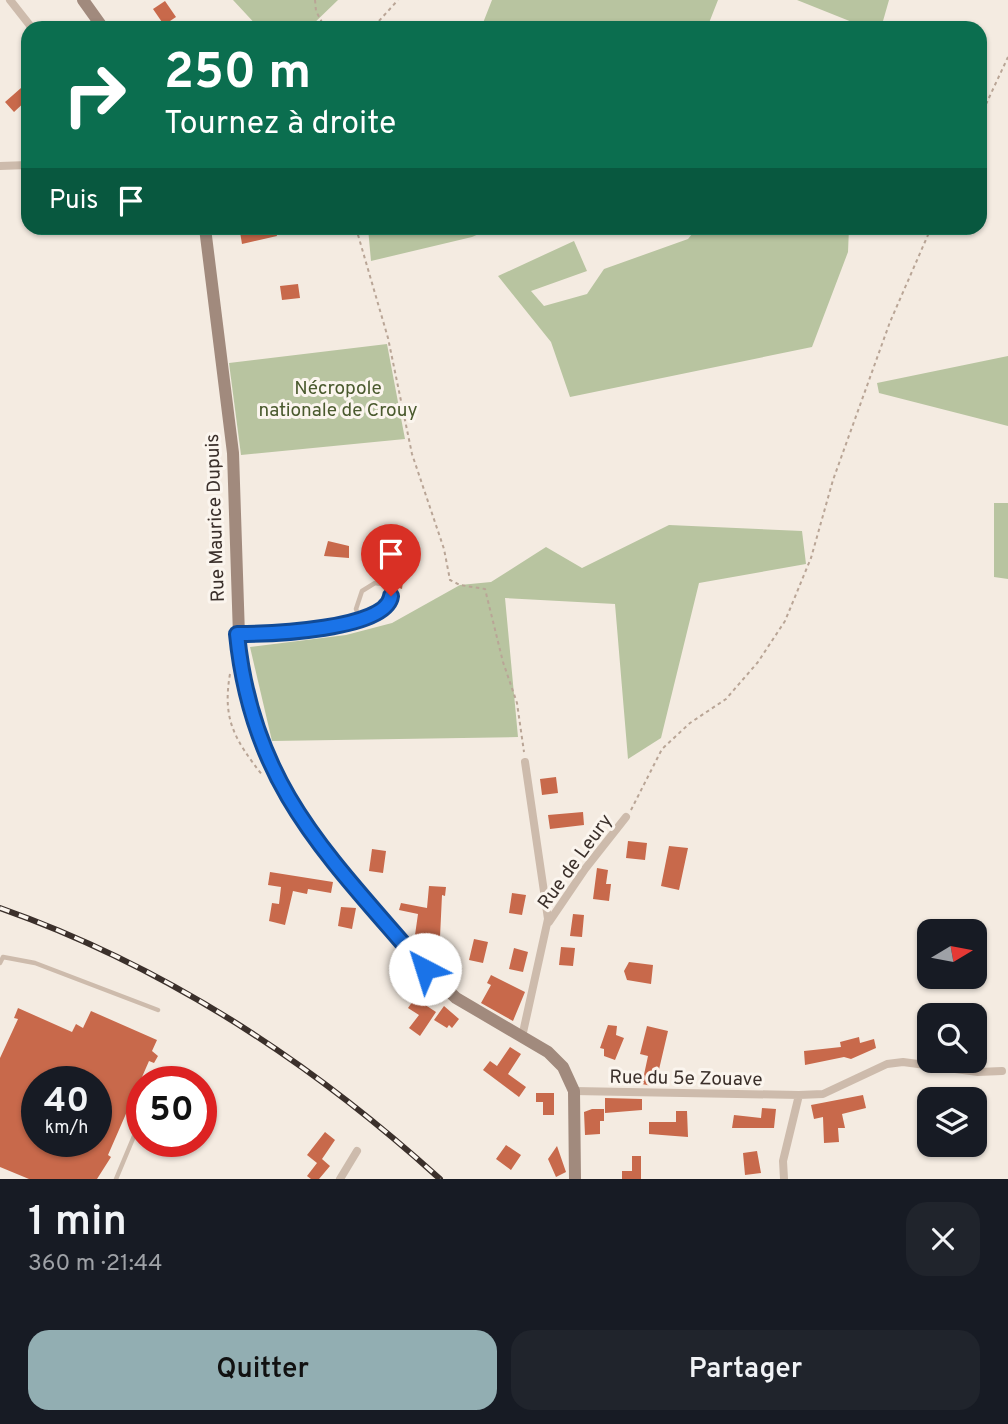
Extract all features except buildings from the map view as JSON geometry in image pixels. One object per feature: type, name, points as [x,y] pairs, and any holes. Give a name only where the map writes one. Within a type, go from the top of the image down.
[{"type":"main road","points":[[83,0],[98,21]]},
{"type":"main road","name":"Rue Maurice Dupuis","points":[[206,235],[233,453],[237,634],[247,702],[267,760],[289,802],[322,848],[437,981],[468,1006],[554,1056],[567,1073],[574,1091],[575,1179]]},
{"type":"street","points":[[10,0],[26,21]]},
{"type":"street","points":[[0,166],[21,165]]},
{"type":"street","points":[[522,1037],[548,925],[525,762]]},
{"type":"street","name":"Rue de Leury","points":[[548,925],[585,869],[626,817]]},
{"type":"street","name":"Rue du 5e Zouave","points":[[574,1091],[822,1094],[887,1064],[903,1062],[978,1072],[1002,1071]]},
{"type":"street","points":[[784,1179],[783,1161],[799,1095]]},
{"type":"street","points":[[340,1179],[357,1151]]},
{"type":"lane","points":[[237,634],[275,634],[348,623],[359,617],[367,619],[390,604],[391,596],[382,584],[375,583],[362,591],[356,609],[359,617]]},
{"type":"lane","points":[[0,963],[3,957],[35,963],[158,1010]]},
{"type":"lane","points":[[116,1179],[126,1155]]},
{"type":"path","points":[[315,0],[316,11],[321,21]]},
{"type":"path","points":[[379,21],[398,0]]},
{"type":"path","points":[[987,102],[1008,57]]},
{"type":"path","points":[[358,235],[388,338],[412,454],[444,549],[450,580],[485,589],[503,662],[517,703],[525,762]]},
{"type":"path","points":[[626,817],[662,749],[691,723],[726,699],[758,662],[785,621],[811,558],[833,480],[890,322],[928,235]]},
{"type":"green space","points":[[233,0],[338,0],[316,21],[252,21]]},
{"type":"green space","points":[[492,0],[718,0],[710,21],[484,21]]},
{"type":"green space","points":[[797,0],[889,0],[883,21],[850,21]]},
{"type":"green space","points":[[369,235],[476,235],[472,237],[371,261]]},
{"type":"green space","points":[[691,235],[849,235],[848,252],[812,347],[570,397],[551,342],[498,276],[574,241],[587,271],[531,291],[544,306],[587,294],[604,269],[688,239]]},
{"type":"green space","name":"Nécropole nationale de Crouy","points":[[387,344],[405,439],[241,455],[229,363]]},
{"type":"green space","points":[[1008,356],[1008,426],[879,393],[877,383]]},
{"type":"green space","points":[[994,503],[1008,503],[1008,579],[994,577]]},
{"type":"green space","points":[[669,525],[802,531],[806,564],[699,583],[661,738],[628,759],[615,604],[505,598],[518,737],[272,741],[250,647],[346,635],[392,623],[460,585],[491,582],[546,547],[582,568]]},
{"type":"railway","points":[[0,908],[61,931],[120,958],[233,1021],[340,1095],[440,1179]]},
{"type":"route","points":[[391,596],[390,604],[386,608],[367,619],[359,617],[348,623],[275,634],[237,634],[247,702],[271,769],[289,802],[322,848],[425,969]]}]
